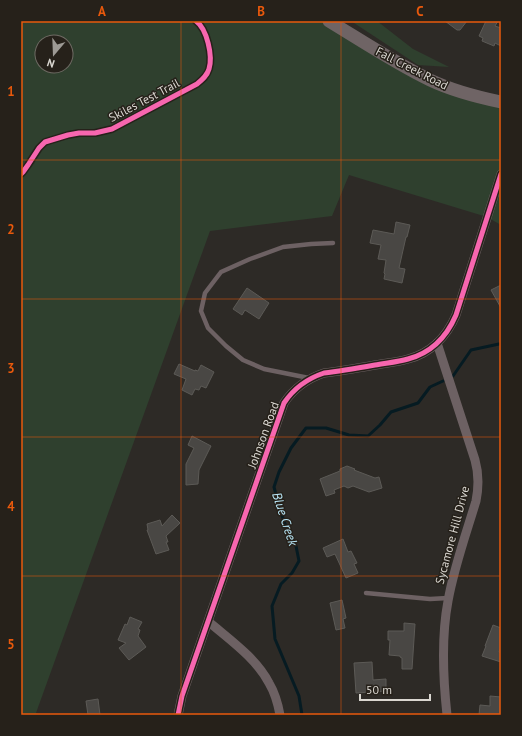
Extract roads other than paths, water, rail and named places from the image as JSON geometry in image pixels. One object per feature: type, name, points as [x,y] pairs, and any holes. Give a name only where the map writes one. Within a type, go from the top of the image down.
[{"type":"main road","name":"Fall Creek Road","points":[[329,21],[394,61],[431,80],[468,94],[501,102]]},
{"type":"street","name":"Johnson Road","points":[[178,715],[182,696],[284,403],[289,395],[299,385],[310,378],[324,373],[408,360],[424,353],[437,343],[447,332],[456,315],[501,174]]},
{"type":"street","name":"Sycamore Hill Drive","points":[[437,343],[475,460],[479,480],[477,496],[448,598],[444,655],[447,715]]},
{"type":"street","points":[[209,622],[247,654],[269,682],[276,698],[280,715]]},
{"type":"lane","points":[[310,378],[264,369],[243,360],[208,328],[201,312],[205,293],[222,272],[250,259],[283,247],[332,243]]},
{"type":"lane","points":[[366,593],[430,599],[448,598]]},
{"type":"waterway","name":"Blue Creek","points":[[453,376],[471,350],[501,344]]},
{"type":"waterway","name":"Blue Creek","points":[[302,715],[299,696],[275,639],[272,606],[281,584],[292,573],[299,561],[296,546],[288,532],[274,487],[279,472],[291,448],[306,428],[326,428],[349,435],[368,436],[391,412],[418,403],[430,387],[443,381]]}]
